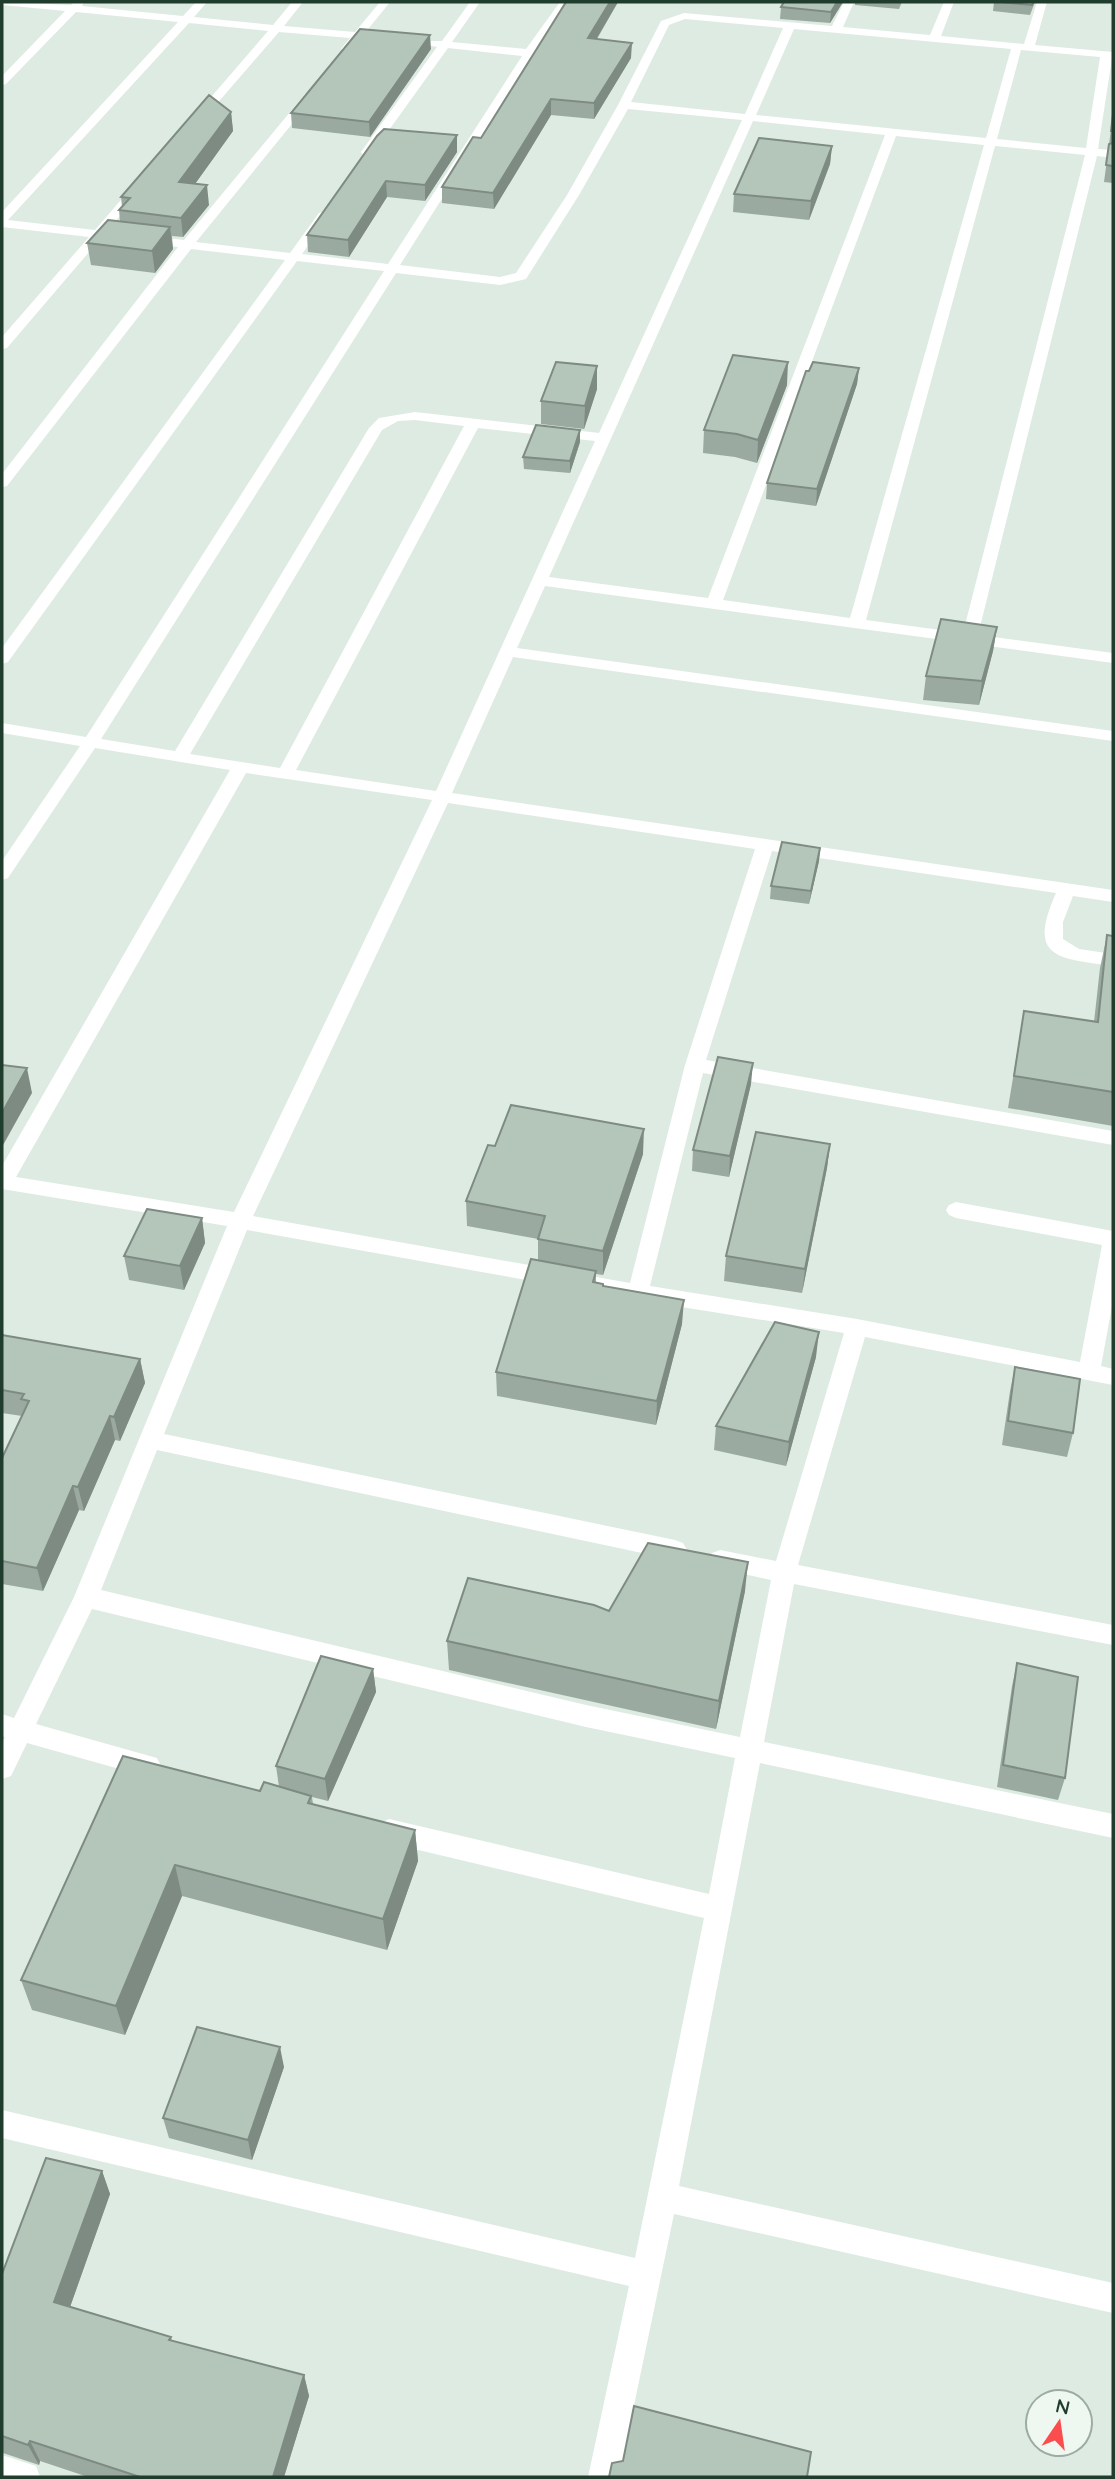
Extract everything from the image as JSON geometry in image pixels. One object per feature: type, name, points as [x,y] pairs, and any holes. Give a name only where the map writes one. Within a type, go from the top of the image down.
[{"type":"street","points":[[2,2],[77,5],[186,19],[382,38]]},
{"type":"street","points":[[2,221],[202,2]]},
{"type":"street","points":[[187,132],[298,2]]},
{"type":"street","points":[[341,57],[385,2]]},
{"type":"street","points":[[356,168],[442,44],[475,2]]},
{"type":"street","points":[[2,874],[91,742],[529,53],[565,2]]},
{"type":"street","points":[[836,30],[849,2]]},
{"type":"street","points":[[934,40],[948,2]]},
{"type":"street","points":[[857,622],[990,141],[1042,2]]},
{"type":"street","points":[[2,82],[77,5]]},
{"type":"street","points":[[2,221],[98,235],[500,281],[521,276],[573,195],[624,106],[665,23],[670,19],[684,16],[747,17],[790,26],[1110,54],[1092,151],[969,639]]},
{"type":"street","points":[[2,1768],[10,1728],[86,1597],[240,1221],[442,797],[790,26]]},
{"type":"street","points":[[418,42],[529,53]]},
{"type":"street","points":[[2,483],[187,245],[316,88]]},
{"type":"street","points":[[624,106],[1113,154]]},
{"type":"street","points":[[715,604],[892,132]]},
{"type":"street","points":[[2,345],[143,183]]},
{"type":"street","points":[[2,659],[333,202]]},
{"type":"street","points":[[179,758],[376,428],[384,421],[415,416],[603,438]]},
{"type":"street","points":[[285,774],[473,423]]},
{"type":"street","points":[[538,580],[1113,658]]},
{"type":"street","points":[[506,651],[1113,736]]},
{"type":"street","points":[[2,728],[179,758],[1113,896]]},
{"type":"street","points":[[241,767],[2,1182],[856,1327],[1113,1377]]},
{"type":"street","points":[[638,1292],[695,1065],[765,845]]},
{"type":"street","points":[[1067,889],[1052,933],[1055,943],[1065,951],[1113,960]]},
{"type":"street","points":[[695,1065],[1113,1138]]},
{"type":"street","points":[[956,1210],[1113,1241],[1089,1374]]},
{"type":"street","points":[[603,2477],[663,2197],[784,1573],[856,1327]]},
{"type":"street","points":[[150,1440],[784,1573],[1113,1635]]},
{"type":"street","points":[[86,1597],[586,1716],[1113,1826]]},
{"type":"street","points":[[10,1728],[176,1773]]},
{"type":"street","points":[[359,1824],[719,1909]]},
{"type":"street","points":[[2,2124],[646,2275]]},
{"type":"street","points":[[663,2197],[1113,2298]]},
{"type":"street","points":[[2,2470],[25,2477]]},
{"type":"building","points":[[566,2],[610,2],[588,38],[632,43],[594,103],[551,99],[493,193],[442,187],[473,137],[481,138]]},
{"type":"building","points":[[784,2],[837,2],[831,12],[781,7]]},
{"type":"building","points":[[1001,2],[1033,2],[1032,5]]},
{"type":"building","points":[[360,29],[430,35],[369,122],[291,113]]},
{"type":"building","points":[[209,95],[231,112],[179,182],[207,185],[181,218],[119,210],[130,198],[121,197]]},
{"type":"building","points":[[384,129],[457,135],[425,185],[386,181],[348,240],[307,235],[377,136]]},
{"type":"building","points":[[759,138],[832,146],[811,201],[734,194]]},
{"type":"building","points":[[1113,143],[1113,166],[1106,165],[1109,144]]},
{"type":"building","points":[[108,220],[170,227],[152,251],[87,243]]},
{"type":"building","points":[[733,355],[788,362],[758,440],[704,430]]},
{"type":"building","points":[[556,362],[597,366],[585,406],[541,401]]},
{"type":"building","points":[[813,362],[859,368],[817,489],[767,483],[806,371],[809,371]]},
{"type":"building","points":[[536,425],[580,430],[570,461],[523,457]]},
{"type":"building","points":[[941,619],[997,627],[982,681],[926,676]]},
{"type":"building","points":[[782,842],[820,848],[811,891],[771,886]]},
{"type":"building","points":[[1107,935],[1113,936],[1113,1092],[1014,1076],[1024,1011],[1098,1022]]},
{"type":"building","points":[[718,1057],[753,1063],[730,1156],[693,1150]]},
{"type":"building","points":[[2,1065],[27,1068],[2,1113]]},
{"type":"building","points":[[511,1105],[644,1129],[603,1251],[538,1239],[545,1216],[466,1201],[488,1145],[495,1146]]},
{"type":"building","points":[[756,1132],[830,1144],[805,1269],[726,1256]]},
{"type":"building","points":[[147,1209],[202,1218],[180,1266],[124,1256]]},
{"type":"building","points":[[531,1259],[596,1271],[593,1282],[603,1286],[684,1300],[657,1401],[496,1372]]},
{"type":"building","points":[[775,1322],[819,1332],[789,1442],[716,1426]]},
{"type":"building","points":[[2,1335],[140,1359],[114,1417],[110,1416],[78,1487],[73,1486],[37,1568],[2,1561],[2,1458],[29,1401],[21,1399],[24,1394],[2,1390]]},
{"type":"building","points":[[1015,1367],[1080,1379],[1073,1433],[1008,1421]]},
{"type":"building","points":[[648,1543],[748,1562],[719,1701],[447,1641],[468,1578],[594,1605],[609,1611]]},
{"type":"building","points":[[321,1656],[373,1669],[325,1779],[276,1766]]},
{"type":"building","points":[[1017,1663],[1078,1677],[1065,1778],[1003,1765]]},
{"type":"building","points":[[123,1756],[260,1791],[264,1782],[311,1796],[308,1803],[415,1830],[383,1919],[175,1865],[116,2006],[21,1980]]},
{"type":"building","points":[[197,2027],[280,2047],[248,2140],[163,2118]]},
{"type":"building","points":[[46,2158],[102,2171],[54,2302],[171,2337],[169,2340],[304,2375],[273,2477],[140,2477],[30,2441],[28,2445],[2,2436],[2,2274]]},
{"type":"building","points":[[634,2406],[811,2452],[807,2477],[609,2477],[612,2463],[623,2461]]}]
